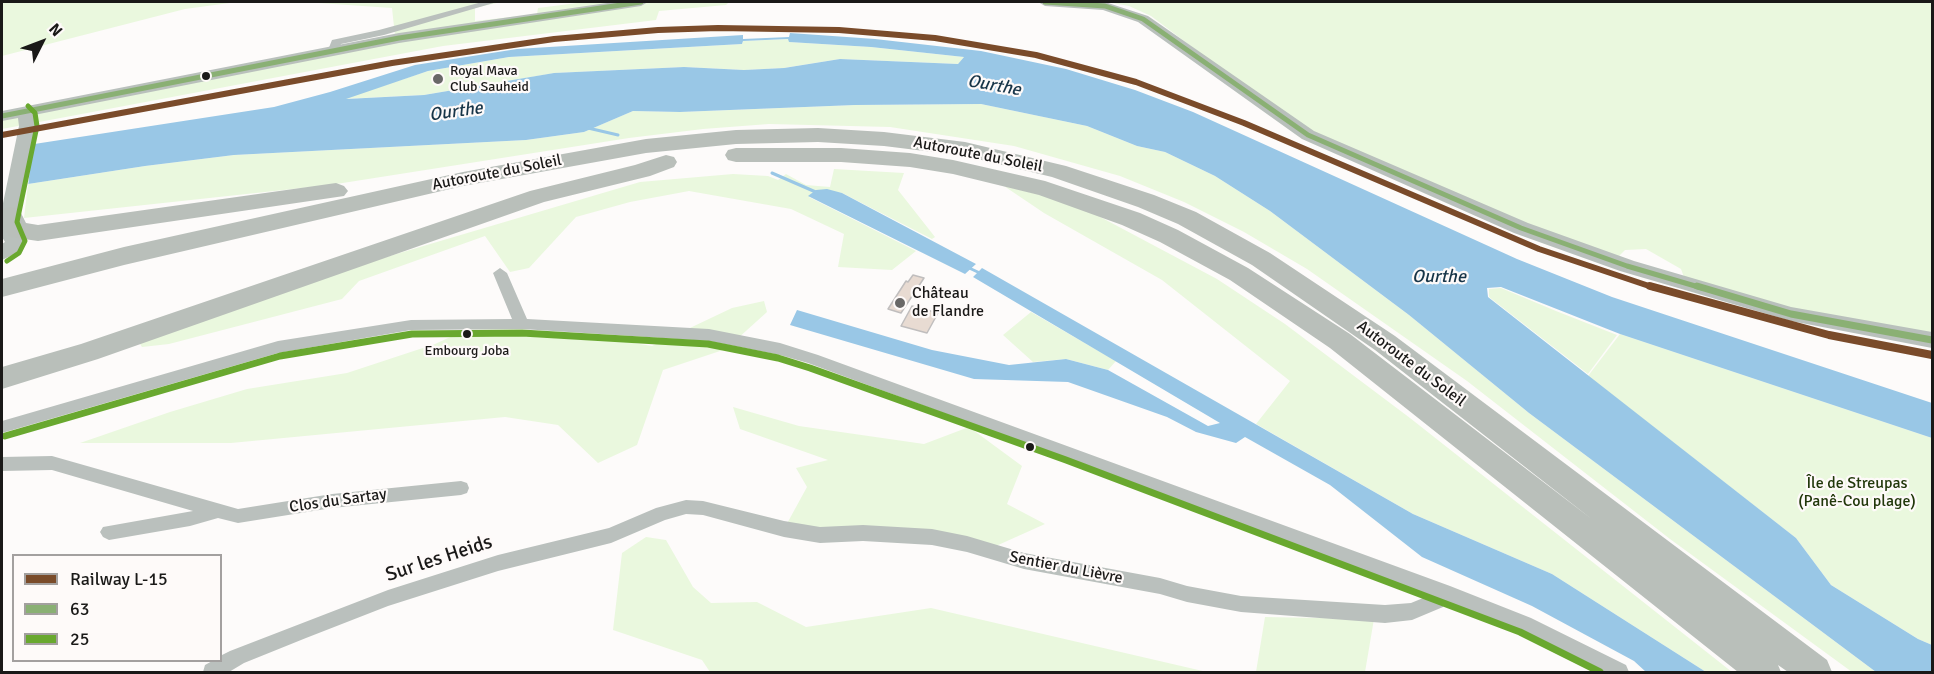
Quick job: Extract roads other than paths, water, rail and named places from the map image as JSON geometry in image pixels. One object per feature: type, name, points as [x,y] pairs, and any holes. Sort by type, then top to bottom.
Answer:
[{"type":"highway","name":"Autoroute du Soleil","points":[[2,288],[124,256],[542,163],[646,146],[736,137],[789,135],[862,137],[922,143],[1016,160],[1058,171],[1146,201],[1187,218],[1311,291],[1385,343],[1805,665]]},
{"type":"highway","name":"Autoroute du Soleil","points":[[2,306],[123,274],[333,225],[562,177],[666,162],[771,154],[841,155],[910,160],[1004,178],[1045,189],[1131,219],[1169,236],[1239,274],[1340,341],[1754,665]]},
{"type":"highway","points":[[2,378],[88,352],[538,196],[642,171],[666,162]]},
{"type":"highway","points":[[7,230],[99,225],[329,192],[482,167],[542,163]]},
{"type":"main road","points":[[15,120],[70,103],[334,50],[641,2]]},
{"type":"main road","points":[[1045,2],[1105,6],[1143,19],[1308,135],[1521,228],[1627,266],[1791,314],[1932,340]]},
{"type":"main road","points":[[15,120],[48,113],[70,103]]},
{"type":"main road","points":[[7,230],[23,142],[15,120]]},
{"type":"street","points":[[334,50],[336,42],[380,33],[492,2]]},
{"type":"street","points":[[500,273],[522,324]]},
{"type":"street","points":[[2,426],[278,347],[411,325],[522,324],[709,335],[780,349],[1019,434],[1444,592],[1524,624],[1618,672]]},
{"type":"street","name":"Clos du Sartay","points":[[2,464],[52,463],[238,516],[332,501],[460,488]]},
{"type":"street","name":"Sentier du Lièvre","points":[[686,507],[703,508],[784,529],[820,535],[863,532],[932,537],[967,544],[1024,561],[1160,586],[1187,594],[1241,604],[1385,614],[1412,611],[1436,602],[1444,592]]},
{"type":"street","name":"Sur les Heids","points":[[212,672],[237,657],[388,598],[498,563],[611,535],[662,513],[686,507]]},
{"type":"street","name":"Clos du Sartay","points":[[109,532],[190,519],[218,510]]},
{"type":"water","name":"Ourthe","points":[[790,33],[875,39],[981,51],[1066,69],[1135,90],[1193,112],[1517,259],[1612,297],[1932,403],[1932,438],[1620,334],[1501,287],[1487,288],[1488,297],[1796,538],[1831,585],[1918,639],[1932,645],[1932,672],[1876,672],[1529,413],[1409,315],[1270,211],[1215,176],[1165,152],[1137,146],[1087,126],[981,104],[855,105],[680,112],[633,111],[584,132],[526,140],[234,155],[2,188],[2,149],[274,107],[415,65],[517,49],[743,35],[743,39],[789,37]],"holes":[[[788,39],[789,42],[871,47],[964,57],[958,64],[840,59],[784,68],[744,70],[684,67],[554,73],[424,95],[346,99],[428,71],[509,57],[742,44],[743,41]]]},
{"type":"water","points":[[827,189],[842,193],[976,264],[965,274],[808,196],[816,190]]},
{"type":"water","points":[[982,268],[1413,514],[1552,574],[1706,672],[1646,672],[1634,661],[1532,606],[1422,557],[1330,485],[1245,437],[1236,443],[1196,432],[1167,417],[1068,382],[974,379],[790,325],[797,310],[932,350],[1009,365],[1066,359],[1108,370],[1208,426],[1220,423],[973,277]]},
{"type":"waterway","points":[[588,128],[618,135]]},
{"type":"waterway","points":[[772,173],[818,193]]},
{"type":"waterway","points":[[967,267],[982,274]]},
{"type":"rail line","name":"L-15","points":[[2,135],[392,63],[554,39],[658,30],[718,28],[839,30],[935,38],[1036,55],[1136,82],[1244,123],[1539,249],[1679,296],[1829,335],[1932,355]]},
{"type":"place","name":"Royal Mava Club Sauheid","points":[[438,79]]},
{"type":"place","name":"Château de Flandre","points":[[900,303]]},
{"type":"place","name":"Embourg Joba","points":[[467,334]]},
{"type":"park label","name":"Île de Streupas (Panê-Cou plage)","points":[[1857,493]]}]
